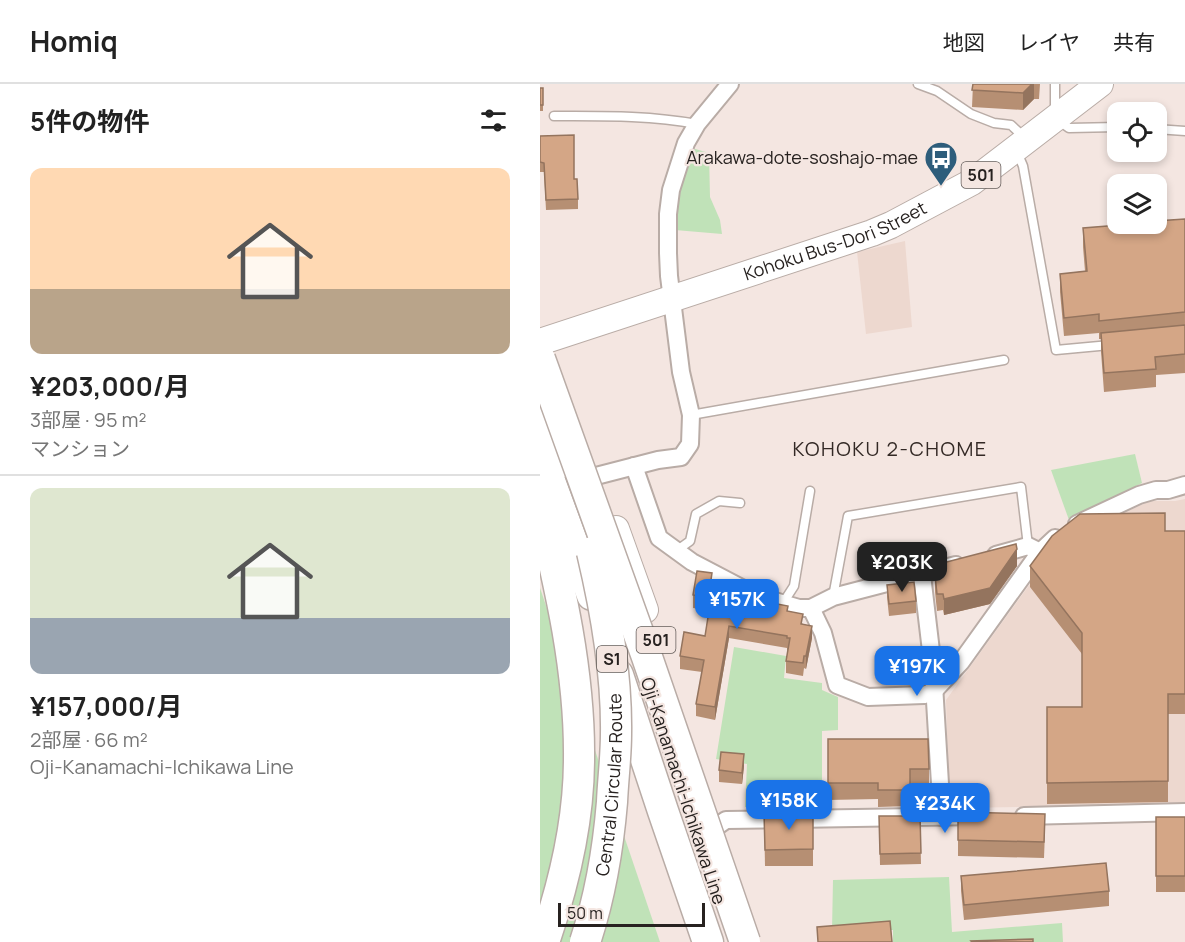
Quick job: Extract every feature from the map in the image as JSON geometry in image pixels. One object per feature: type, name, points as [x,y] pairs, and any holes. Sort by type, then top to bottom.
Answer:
[{"type":"highway","name":"S1","points":[[541,348],[745,942]]},
{"type":"highway","name":"Central Circular Route","points":[[540,382],[592,552],[603,600],[614,674],[616,732],[610,814],[600,883],[585,942]]},
{"type":"highway","name":"S1","points":[[540,454],[597,611],[708,942]]},
{"type":"highway","name":"S1","points":[[540,501],[566,619],[575,681],[579,741],[576,809],[569,850],[562,883],[544,942]]},
{"type":"main road","name":"Kohoku Bus-Dori Street","points":[[541,348],[673,297],[891,225],[972,182],[1100,84]]},
{"type":"main road","name":"Oji-Kanamachi-Ichikawa Line","points":[[541,348],[596,476],[631,567],[709,832],[733,942]]},
{"type":"main road","name":"Oji-Kanamachi-Ichikawa Line","points":[[540,406],[709,832],[759,942]]},
{"type":"street","points":[[596,476],[634,465],[681,457],[690,444],[691,415],[681,372],[668,253],[670,190],[686,143],[697,124],[730,84]]},
{"type":"street","points":[[634,465],[659,538],[692,562],[757,596],[799,608],[811,608],[833,597],[980,559],[1034,549],[1063,530],[1139,495],[1185,485]]},
{"type":"street","points":[[811,608],[823,633],[837,685],[868,697],[924,695],[934,691],[961,662],[1034,549]]},
{"type":"street","points":[[922,575],[934,691],[942,817]]},
{"type":"street","points":[[709,832],[726,820],[1185,812]]},
{"type":"lane","points":[[918,84],[937,91],[972,114],[994,123],[1011,125],[1021,144],[1056,350],[1115,344]]},
{"type":"lane","points":[[1055,84],[1055,118],[1069,128],[1107,127]]},
{"type":"lane","points":[[554,116],[617,116],[668,119],[697,124]]},
{"type":"lane","points":[[1167,130],[1185,131]]},
{"type":"lane","points":[[691,415],[1004,360]]},
{"type":"lane","points":[[833,597],[848,516],[1021,488],[1034,549]]},
{"type":"lane","points":[[783,603],[794,586],[810,491]]},
{"type":"lane","points":[[676,551],[690,541],[696,514],[719,501],[740,503]]},
{"type":"shaded area","points":[[905,241],[912,327],[866,334],[857,252]]},
{"type":"shaded area","points":[[1185,499],[1185,804],[958,808],[949,804],[946,700],[1051,555],[1079,533],[1150,501]]},
{"type":"green space","points":[[692,148],[709,153],[710,197],[720,220],[722,234],[675,230],[676,197]]},
{"type":"green space","points":[[1135,454],[1142,483],[1069,520],[1051,470]]},
{"type":"green space","points":[[540,588],[660,942],[540,942]]},
{"type":"green space","points":[[734,647],[786,656],[784,678],[822,683],[822,690],[838,697],[838,730],[822,731],[822,809],[745,807],[747,764],[716,759]]},
{"type":"green space","points":[[949,877],[952,932],[1062,923],[1063,942],[893,942],[893,930],[832,930],[833,880]]},
{"type":"building","points":[[973,84],[1032,84],[1023,93],[972,90]]},
{"type":"building","points":[[540,88],[543,88],[543,105],[540,105]]},
{"type":"building","points":[[574,135],[574,179],[577,179],[578,199],[546,200],[544,163],[540,162],[540,136]]},
{"type":"building","points":[[1185,219],[1185,312],[1099,321],[1099,314],[1064,318],[1060,274],[1087,271],[1083,228],[1107,226],[1107,234],[1167,234],[1167,220]]},
{"type":"building","points":[[1185,325],[1185,354],[1155,357],[1156,369],[1104,373],[1101,333]]},
{"type":"building","points":[[1165,513],[1165,531],[1185,531],[1185,694],[1168,694],[1168,781],[1047,783],[1047,707],[1082,707],[1082,633],[1030,566],[1052,536],[1080,514]]},
{"type":"building","points":[[1016,544],[1017,549],[990,588],[944,599],[943,594],[937,594],[935,575],[938,575],[935,565]]},
{"type":"building","points":[[697,571],[712,573],[711,580],[737,585],[735,596],[788,606],[787,611],[803,614],[801,624],[812,626],[803,663],[786,661],[790,638],[787,636],[729,626],[715,707],[696,704],[704,660],[680,656],[684,632],[705,636],[711,598],[693,595]]},
{"type":"building","points":[[914,582],[916,601],[889,604],[887,585]]},
{"type":"building","points":[[828,739],[928,739],[929,769],[910,769],[910,790],[878,790],[878,783],[828,783]]},
{"type":"building","points":[[721,752],[744,754],[742,773],[719,770]]},
{"type":"building","points":[[958,812],[1045,814],[1044,842],[958,840]]},
{"type":"building","points":[[764,813],[813,813],[813,849],[765,850]]},
{"type":"building","points":[[879,816],[920,816],[921,853],[880,854]]},
{"type":"building","points":[[1156,817],[1185,817],[1185,876],[1156,876]]},
{"type":"building","points":[[1106,863],[1109,891],[964,905],[961,876]]},
{"type":"building","points":[[890,921],[892,942],[818,942],[817,927]]},
{"type":"building","points":[[1033,939],[1033,942],[971,941]]},
{"type":"place","name":"Arakawa-dote-soshajo-mae","points":[[941,187]]},
{"type":"district","name":"KOHOKU 2-CHOME","points":[[890,449]]}]
